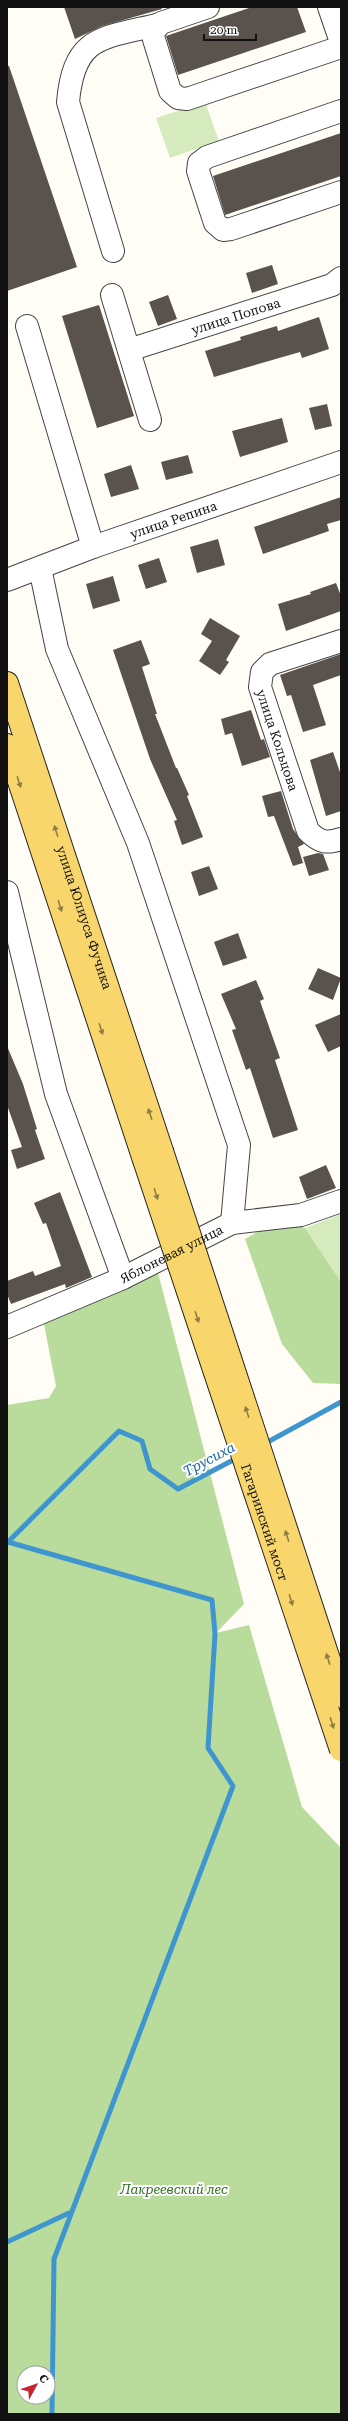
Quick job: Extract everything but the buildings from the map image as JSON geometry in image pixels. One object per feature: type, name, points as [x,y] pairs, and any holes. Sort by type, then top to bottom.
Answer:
[{"type":"main road","name":"улица Юлиуса Фучика","points":[[7,683],[153,1154]]},
{"type":"main road","name":"улица Юлиуса Фучика","points":[[7,745],[153,1154]]},
{"type":"main road","name":"Гагаринский мост","points":[[153,1154],[341,1696]]},
{"type":"main road","name":"Гагаринский мост","points":[[153,1154],[341,1750]]},
{"type":"street","points":[[113,251],[68,102],[70,86],[77,60],[96,42],[106,36],[157,25],[208,7]]},
{"type":"street","points":[[329,7],[341,42]]},
{"type":"street","points":[[157,25],[152,33],[152,38],[170,91],[178,98],[183,100],[341,47]]},
{"type":"street","points":[[341,111],[207,157],[199,163],[198,171],[216,223],[222,230],[231,229],[341,192]]},
{"type":"street","name":"улица Попова","points":[[129,350],[332,285],[341,278]]},
{"type":"street","points":[[112,295],[150,420]]},
{"type":"street","points":[[28,326],[94,547]]},
{"type":"street","name":"улица Репина","points":[[7,580],[94,547],[341,462]]},
{"type":"street","points":[[40,568],[57,649],[138,843],[239,1145],[232,1223]]},
{"type":"street","name":"улица Кольцова","points":[[341,641],[270,664],[262,672],[260,687],[308,831],[317,840],[330,843],[341,839]]},
{"type":"street","points":[[7,892],[56,1094],[123,1278]]},
{"type":"street","name":"Яблоневая улица","points":[[7,1327],[123,1278],[232,1223],[301,1215],[341,1201]]},
{"type":"green space","points":[[205,102],[219,141],[170,158],[156,118]]},
{"type":"green space","points":[[341,1214],[341,1282],[305,1228]]},
{"type":"green space","points":[[280,1219],[305,1228],[341,1282],[341,1384],[313,1383],[282,1344],[245,1239]]},
{"type":"green space","name":"Лакреевский лес","points":[[156,1265],[244,1604],[216,1633],[249,1625],[302,1807],[341,1848],[341,2414],[7,2414],[7,1405],[49,1398],[56,1386],[43,1319]]},
{"type":"waterway","name":"Трусиха","points":[[264,1444],[341,1402]]},
{"type":"waterway","name":"Трусиха","points":[[7,1543],[119,1431],[142,1441],[150,1469],[178,1489],[237,1458]]},
{"type":"waterway","points":[[8,1542],[212,1600],[215,1634],[208,1748],[233,1786],[54,2259],[52,2414]]},
{"type":"waterway","points":[[7,2242],[69,2213]]}]
